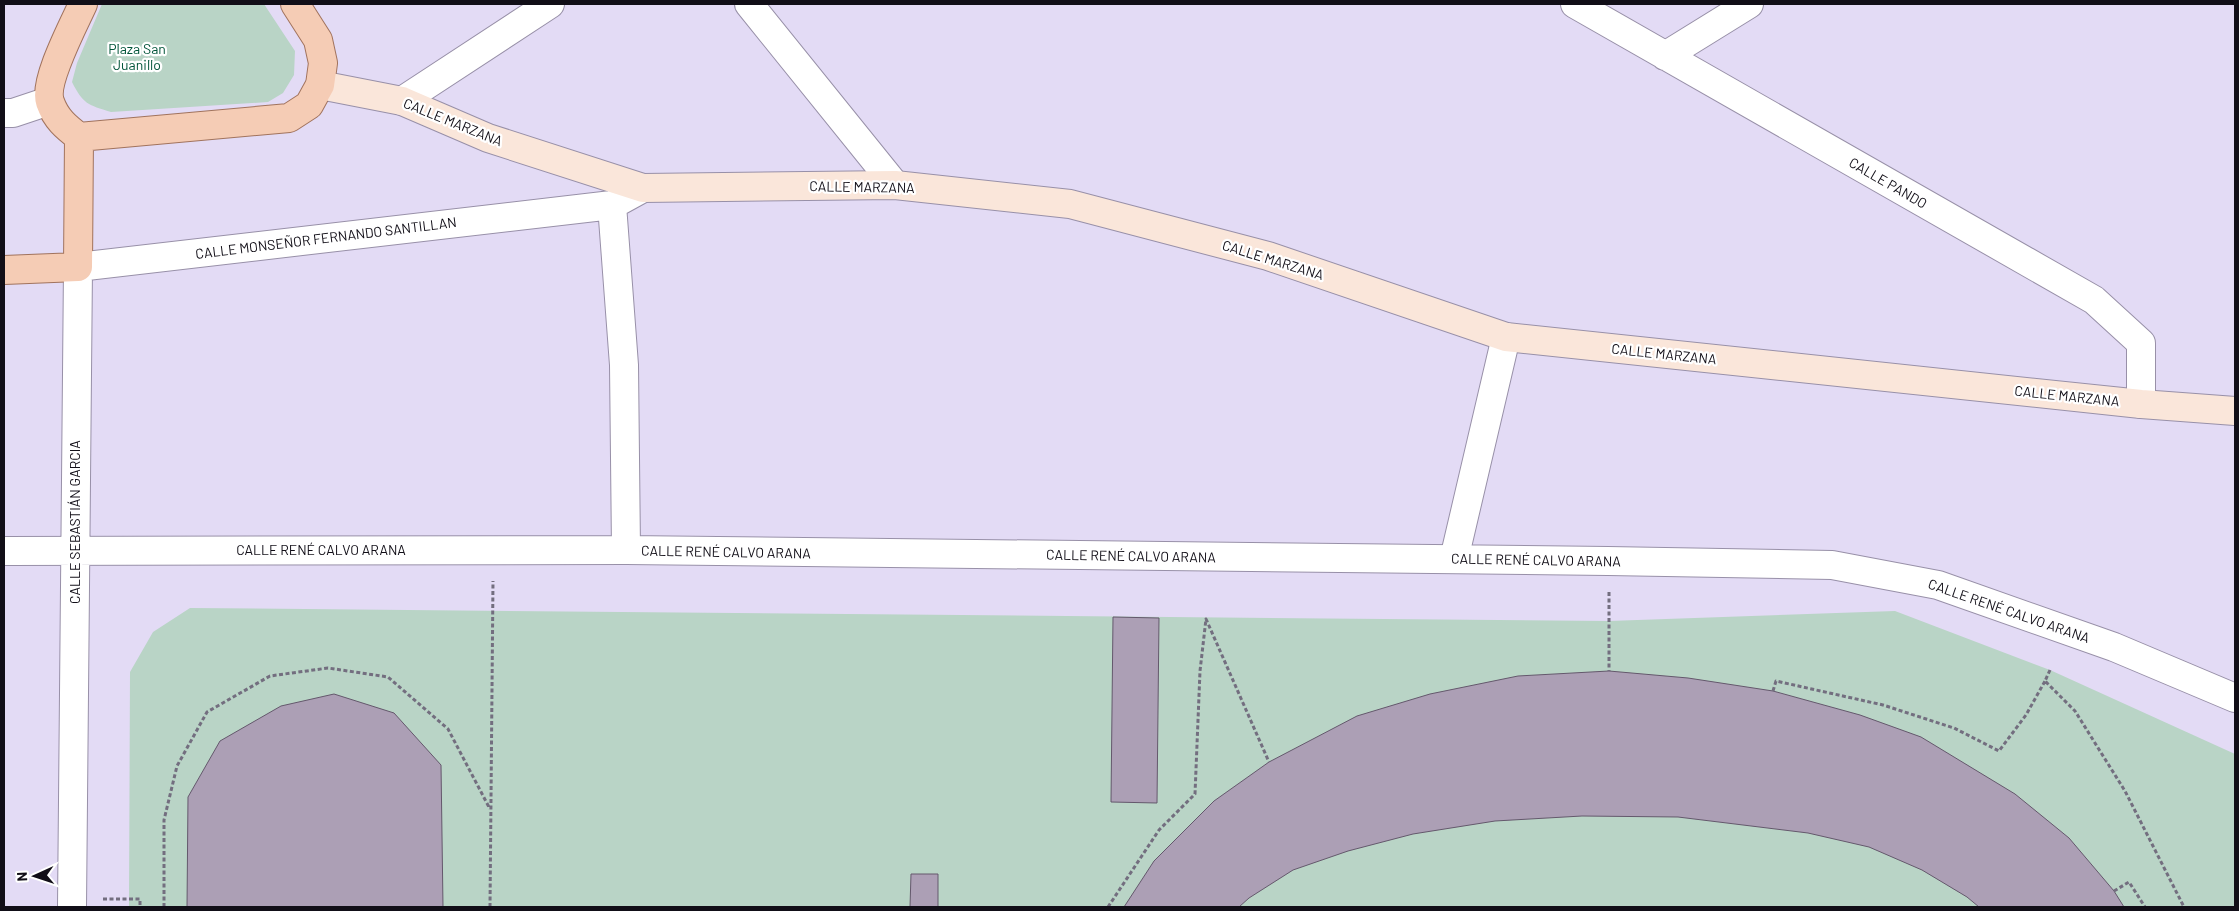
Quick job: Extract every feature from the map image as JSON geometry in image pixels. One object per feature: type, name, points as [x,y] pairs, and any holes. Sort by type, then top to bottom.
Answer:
[{"type":"main road","points":[[83,4],[52,74],[49,101],[61,124],[80,137],[289,118],[309,105],[320,85],[323,63],[318,40],[295,4]]},
{"type":"main road","name":"CALLE MARZANA","points":[[320,85],[402,101],[488,138],[643,188],[895,184],[1070,204],[1268,256],[1506,338],[2142,404],[2235,411]]},
{"type":"main road","name":"CALLE SEBASTIÁN GARCIA","points":[[78,267],[80,137]]},
{"type":"main road","name":"CALLE MONSEÑOR FERNANDO SANTILLAN","points":[[4,270],[78,267]]},
{"type":"street","points":[[402,101],[550,4]]},
{"type":"street","points":[[749,4],[895,184]]},
{"type":"street","name":"CALLE PANDO","points":[[1575,4],[2094,300],[2141,343],[2142,404]]},
{"type":"street","points":[[1665,56],[1748,4]]},
{"type":"street","points":[[4,113],[13,113],[49,101]]},
{"type":"street","name":"CALLE MONSEÑOR FERNANDO SANTILLAN","points":[[78,267],[612,205],[643,188]]},
{"type":"street","points":[[612,205],[624,365],[626,550]]},
{"type":"street","name":"CALLE SEBASTIÁN GARCIA","points":[[72,903],[78,267]]},
{"type":"street","points":[[1454,559],[1506,338]]},
{"type":"street","name":"CALLE RENÉ CALVO ARANA","points":[[4,550],[626,550],[1832,565],[1938,585],[2114,648],[2235,698]]},
{"type":"path","points":[[490,907],[493,550]]},
{"type":"path","points":[[1608,561],[1609,671]]},
{"type":"path","points":[[1108,907],[1160,830],[1195,794],[1200,671],[1206,619],[1269,762]]},
{"type":"path","points":[[164,907],[164,820],[177,766],[207,712],[270,676],[328,668],[388,677],[448,729],[490,809]]},
{"type":"path","points":[[1773,691],[1776,681],[1883,705],[1954,728],[1999,752],[2026,715],[2046,681],[2050,670]]},
{"type":"path","points":[[2046,681],[2075,711],[2125,791],[2184,907]]},
{"type":"path","points":[[2114,891],[2130,882],[2146,907]]},
{"type":"path","points":[[72,903],[140,899],[140,907]]},
{"type":"green space","name":"Plaza San Juanillo","points":[[102,4],[264,4],[295,51],[294,75],[283,93],[268,102],[111,112],[97,107],[83,99],[72,82],[77,63]]},
{"type":"green space","points":[[190,608],[1609,621],[1895,611],[2050,670],[2235,754],[2235,907],[129,907],[130,672],[153,632]]},
{"type":"building","points":[[1113,617],[1159,618],[1157,803],[1111,802]]},
{"type":"building","points":[[1609,671],[1688,678],[1773,691],[1860,715],[1921,737],[2015,794],[2069,838],[2114,891],[2124,907],[1979,907],[1967,897],[1922,870],[1869,847],[1808,833],[1678,817],[1582,816],[1495,821],[1413,834],[1348,851],[1293,870],[1249,898],[1239,907],[1124,907],[1154,861],[1214,801],[1269,762],[1357,716],[1430,694],[1518,676]]},
{"type":"building","points":[[334,694],[394,713],[441,765],[443,907],[187,907],[188,797],[220,741],[281,706]]},
{"type":"building","points":[[911,874],[938,874],[938,907],[910,907]]}]
